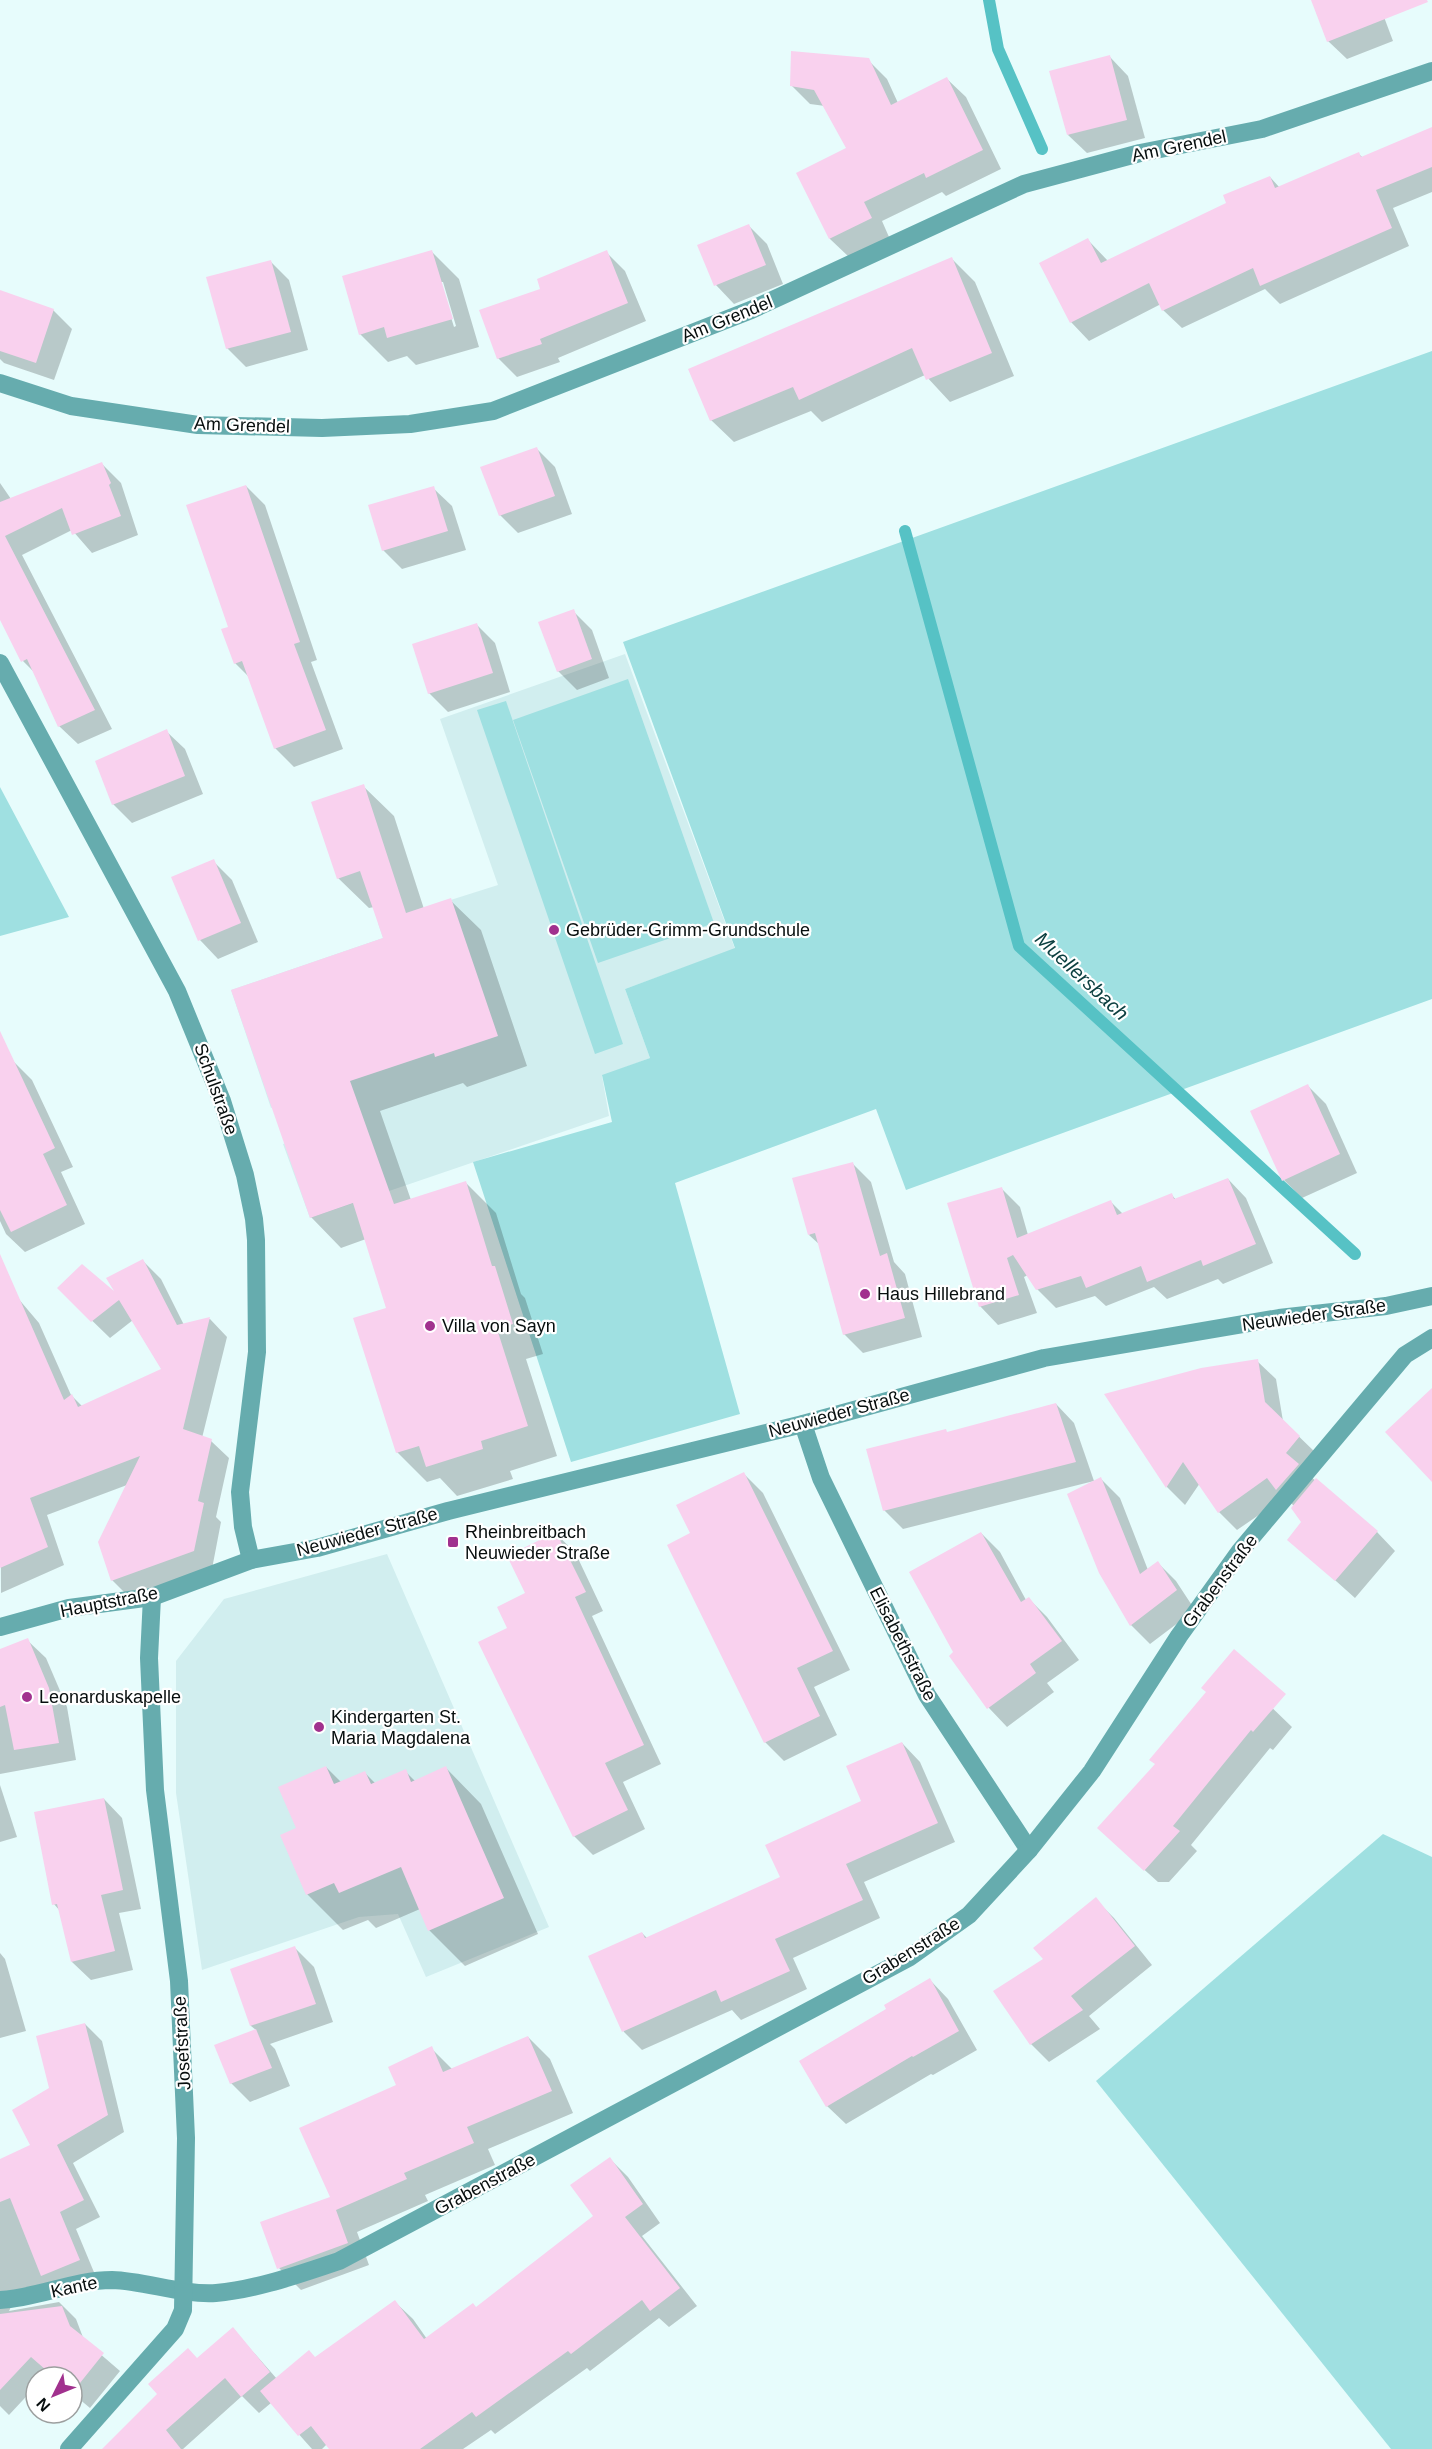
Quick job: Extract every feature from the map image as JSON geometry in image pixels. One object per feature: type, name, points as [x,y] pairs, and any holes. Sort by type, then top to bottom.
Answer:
[{"type":"street","name":"Am Grendel","points":[[0,383],[71,406],[198,425],[322,428],[399,424],[493,411],[751,310],[1024,184],[1140,153],[1262,129],[1432,71]]},
{"type":"street","name":"Schulstraße","points":[[0,663],[177,992],[222,1101],[245,1175],[256,1240],[257,1352],[240,1492],[243,1527],[251,1560]]},
{"type":"street","name":"Neuwieder Straße","points":[[251,1560],[317,1548],[448,1511],[803,1424],[1044,1358],[1279,1318],[1386,1306],[1432,1296]]},
{"type":"street","name":"Grabenstraße","points":[[184,2291],[216,2293],[289,2277],[339,2261],[909,1956],[969,1915],[1029,1850],[1092,1771],[1179,1636],[1240,1551],[1405,1355],[1432,1338]]},
{"type":"street","name":"Elisabethstraße","points":[[803,1424],[821,1478],[927,1695],[1029,1850]]},
{"type":"street","name":"Hauptstraße","points":[[0,1627],[69,1608],[152,1596],[251,1560]]},
{"type":"street","name":"Josefstraße","points":[[69,2449],[175,2329],[183,2310],[186,2138],[179,1981],[154,1790],[149,1658],[152,1596]]},
{"type":"street","name":"Kante","points":[[0,2300],[44,2294],[88,2282],[113,2280],[184,2291]]},
{"type":"shaded area","points":[[1432,351],[1432,999],[906,1190],[876,1109],[675,1183],[740,1414],[571,1462],[473,1162],[612,1122],[602,1075],[650,1058],[625,989],[735,948],[623,642]]},
{"type":"shaded area","name":"Gebrüder-Grimm-Grundschule","points":[[625,654],[735,949],[625,989],[650,1058],[602,1076],[609,1116],[310,1218],[283,1144],[287,1143],[275,1106],[271,1108],[231,990],[383,938],[378,923],[498,885],[440,719]]},
{"type":"shaded area","points":[[628,679],[714,923],[598,963],[513,720]]},
{"type":"shaded area","points":[[506,701],[623,1044],[595,1054],[477,710]]},
{"type":"shaded area","points":[[0,787],[69,917],[0,936]]},
{"type":"shaded area","name":"Kindergarten St. Maria Magdalena","points":[[387,1554],[549,1927],[426,1977],[398,1914],[359,1917],[202,1970],[176,1793],[176,1661],[224,1599]]},
{"type":"shaded area","points":[[1383,1834],[1432,1857],[1432,2449],[1391,2449],[1096,2081]]},
{"type":"building","points":[[1311,0],[1427,0],[1428,2],[1327,42]]},
{"type":"building","points":[[791,51],[869,58],[891,105],[947,77],[983,150],[926,178],[924,173],[864,202],[872,218],[829,239],[796,173],[846,148],[814,90],[790,86]]},
{"type":"building","points":[[1110,55],[1127,120],[1067,135],[1049,71]]},
{"type":"building","points":[[1432,127],[1432,167],[1376,190],[1392,228],[1260,286],[1253,268],[1162,311],[1149,283],[1070,323],[1039,263],[1088,238],[1101,263],[1226,203],[1223,195],[1270,176],[1275,188],[1359,152],[1361,157]]},
{"type":"building","points":[[749,224],[766,265],[714,286],[697,245]]},
{"type":"building","points":[[432,250],[453,319],[387,338],[384,327],[359,335],[342,276]]},
{"type":"building","points":[[607,250],[628,303],[540,339],[542,344],[497,359],[479,310],[540,289],[537,279]]},
{"type":"building","points":[[952,257],[992,353],[926,380],[912,348],[799,400],[793,387],[710,421],[688,369]]},
{"type":"building","points":[[271,260],[291,332],[226,349],[206,277]]},
{"type":"building","points":[[0,290],[54,309],[36,363],[0,351]]},
{"type":"building","points":[[537,447],[555,496],[499,516],[480,467]]},
{"type":"building","points":[[102,462],[121,516],[72,535],[62,508],[5,536],[95,710],[58,727],[27,659],[21,662],[0,620],[0,502]]},
{"type":"building","points":[[246,485],[300,642],[294,644],[326,730],[274,749],[242,661],[234,664],[221,629],[228,627],[186,505]]},
{"type":"building","points":[[434,486],[448,531],[382,551],[368,505]]},
{"type":"building","points":[[574,609],[592,659],[557,672],[538,622]]},
{"type":"building","points":[[477,623],[493,673],[428,694],[412,644]]},
{"type":"building","points":[[167,729],[185,776],[112,805],[95,761]]},
{"type":"building","points":[[364,784],[406,913],[451,898],[498,1036],[435,1057],[434,1053],[350,1081],[394,1204],[466,1181],[492,1266],[495,1266],[513,1324],[497,1329],[528,1426],[481,1441],[483,1449],[426,1467],[419,1446],[396,1453],[353,1318],[386,1308],[353,1203],[310,1218],[231,990],[383,938],[360,871],[337,879],[311,802]]},
{"type":"building","points":[[214,859],[241,923],[198,941],[171,877]]},
{"type":"building","points":[[0,1031],[55,1148],[43,1154],[67,1205],[11,1232],[0,1210]]},
{"type":"building","points":[[1308,1084],[1340,1154],[1282,1181],[1250,1111]]},
{"type":"building","points":[[853,1162],[880,1256],[887,1253],[905,1318],[843,1335],[815,1233],[808,1235],[792,1178]]},
{"type":"building","points":[[1228,1178],[1256,1244],[1203,1266],[1201,1260],[1147,1282],[1141,1266],[1086,1288],[1081,1276],[1036,1290],[1013,1255],[1007,1258],[1019,1295],[979,1307],[947,1203],[1002,1187],[1017,1238],[1111,1200],[1117,1215],[1172,1193],[1174,1199]]},
{"type":"building","points":[[0,1254],[64,1400],[72,1394],[78,1407],[161,1369],[119,1300],[91,1322],[57,1288],[82,1264],[114,1291],[106,1278],[143,1259],[177,1325],[210,1317],[183,1429],[212,1439],[198,1501],[204,1503],[194,1551],[111,1581],[98,1542],[140,1456],[30,1498],[48,1547],[0,1568]]},
{"type":"building","points":[[1258,1359],[1265,1402],[1300,1436],[1286,1453],[1299,1464],[1276,1490],[1267,1478],[1218,1513],[1183,1462],[1166,1488],[1104,1394],[1201,1368]]},
{"type":"building","points":[[1432,1388],[1432,1482],[1385,1432]]},
{"type":"building","points":[[1056,1403],[1076,1462],[883,1511],[866,1449],[946,1429],[947,1432]]},
{"type":"building","points":[[744,1472],[833,1651],[797,1668],[820,1716],[764,1743],[667,1545],[690,1533],[676,1505]]},
{"type":"building","points":[[1101,1477],[1140,1574],[1158,1561],[1177,1590],[1130,1626],[1099,1573],[1067,1494]]},
{"type":"building","points":[[1316,1478],[1378,1531],[1335,1581],[1287,1540],[1301,1522],[1291,1508]]},
{"type":"building","points":[[556,1532],[586,1592],[575,1597],[644,1745],[605,1763],[628,1810],[573,1837],[478,1642],[507,1628],[497,1607],[525,1593],[507,1556]]},
{"type":"building","points":[[981,1532],[1021,1602],[1029,1597],[1062,1641],[1030,1664],[1036,1673],[987,1709],[949,1656],[953,1652],[909,1572]]},
{"type":"building","name":"Leonarduskapelle","points":[[28,1638],[49,1688],[59,1743],[14,1750],[5,1705],[0,1707],[0,1649]]},
{"type":"building","points":[[1234,1649],[1286,1694],[1253,1732],[1251,1730],[1173,1826],[1180,1831],[1144,1871],[1097,1828],[1155,1764],[1149,1760],[1206,1692],[1201,1688]]},
{"type":"building","points":[[902,1742],[938,1823],[846,1864],[863,1900],[775,1939],[790,1971],[721,2002],[716,1990],[622,2032],[588,1956],[642,1932],[645,1938],[780,1877],[765,1845],[861,1801],[846,1766]]},
{"type":"building","points":[[326,1766],[334,1784],[365,1771],[371,1784],[406,1769],[411,1782],[446,1766],[504,1898],[428,1931],[401,1867],[339,1893],[334,1883],[306,1895],[280,1835],[296,1828],[278,1787]]},
{"type":"building","points":[[104,1798],[123,1890],[101,1895],[115,1951],[71,1962],[57,1904],[52,1905],[34,1812]]},
{"type":"building","points":[[1096,1897],[1135,1946],[1071,1996],[1083,2010],[1030,2045],[993,1991],[1043,1959],[1033,1948]]},
{"type":"building","points":[[295,1946],[316,2004],[250,2026],[230,1969]]},
{"type":"building","points":[[930,1978],[959,2031],[826,2107],[799,2061],[886,2009],[884,2005]]},
{"type":"building","points":[[85,2023],[108,2115],[57,2145],[84,2200],[60,2212],[80,2260],[41,2276],[10,2198],[0,2202],[0,2159],[30,2145],[12,2110],[49,2088],[36,2036]]},
{"type":"building","points":[[256,2029],[272,2068],[230,2084],[214,2045]]},
{"type":"building","points":[[528,2036],[552,2091],[467,2127],[474,2143],[404,2173],[407,2179],[336,2210],[348,2243],[277,2269],[260,2222],[330,2197],[299,2128],[396,2085],[388,2067],[432,2046],[443,2072]]},
{"type":"building","points":[[610,2157],[643,2204],[625,2217],[680,2288],[650,2311],[642,2300],[571,2354],[568,2351],[476,2417],[472,2412],[420,2449],[329,2449],[311,2426],[298,2436],[260,2391],[309,2350],[315,2357],[395,2300],[424,2339],[473,2303],[476,2307],[593,2216],[570,2185]]},
{"type":"building","points":[[62,2306],[70,2326],[104,2353],[84,2378],[84,2365],[40,2365],[31,2357],[0,2390],[0,2314]]},
{"type":"building","points":[[233,2327],[270,2372],[241,2397],[225,2378],[166,2430],[181,2449],[102,2449],[157,2394],[148,2384],[188,2348],[197,2358]]},
{"type":"waterway","name":"Muellersbach","points":[[989,0],[998,49],[1042,149]]},
{"type":"waterway","name":"Muellersbach","points":[[905,531],[1019,946],[1355,1254]]},
{"type":"place","name":"Gebrüder-Grimm-Grundschule","points":[[554,930]]},
{"type":"place","name":"Haus Hillebrand","points":[[865,1294]]},
{"type":"place","name":"Villa von Sayn","points":[[430,1326]]},
{"type":"place","name":"Rheinbreitbach Neuwieder Straße","points":[[453,1542]]},
{"type":"place","name":"Leonarduskapelle","points":[[27,1697]]},
{"type":"place","name":"Kindergarten St. Maria Magdalena","points":[[319,1727]]}]
